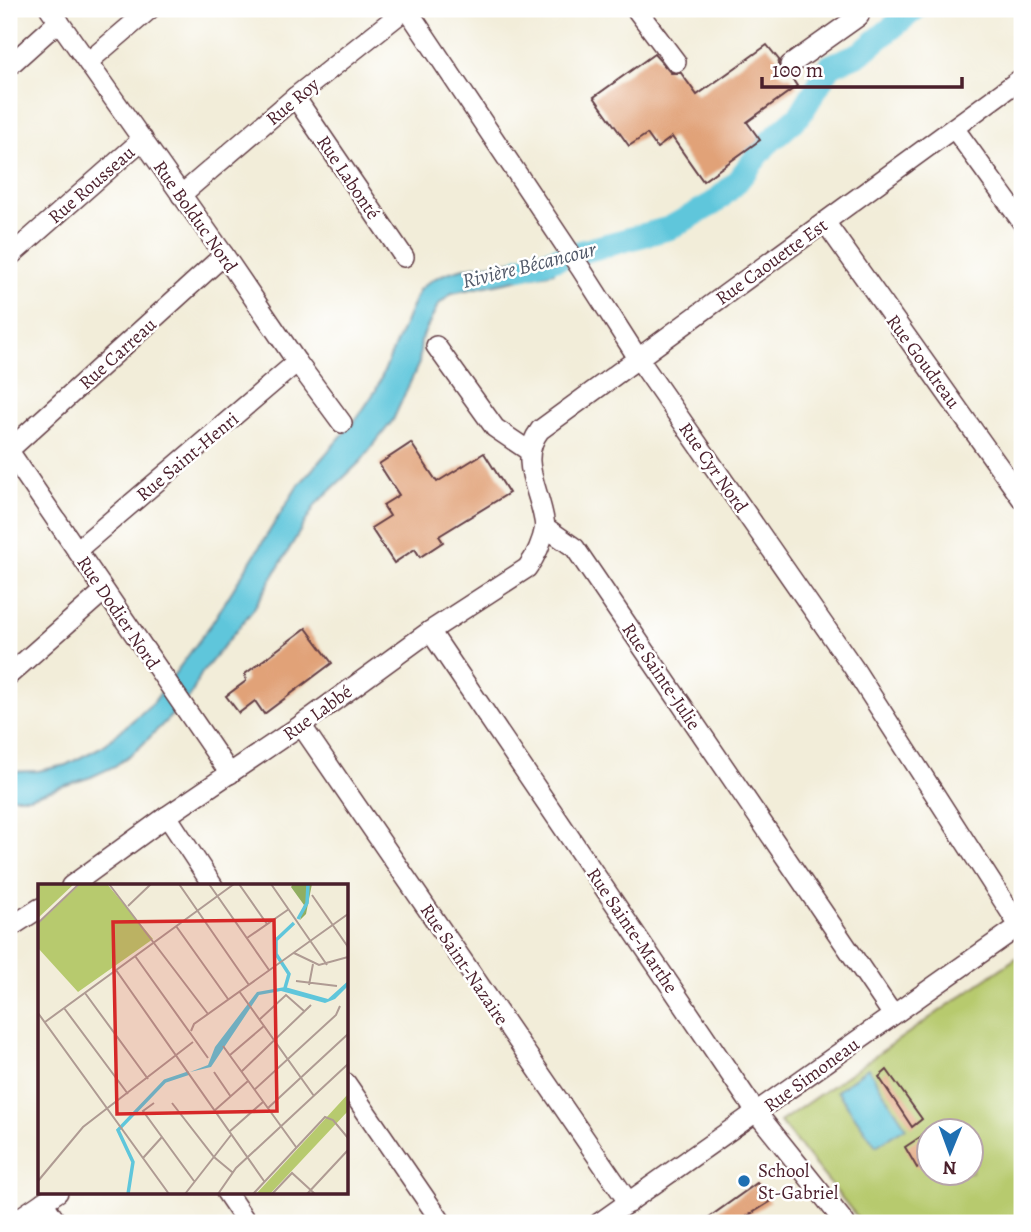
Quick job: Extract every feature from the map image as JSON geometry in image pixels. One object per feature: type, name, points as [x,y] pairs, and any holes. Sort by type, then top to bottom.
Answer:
[{"type":"street","points":[[88,62],[150,9]]},
{"type":"street","name":"Rue Roy","points":[[181,195],[295,97],[407,9]]},
{"type":"street","name":"Rue Cyr Nord","points":[[407,9],[638,358],[853,667],[1021,927]]},
{"type":"street","points":[[636,9],[676,62]]},
{"type":"street","points":[[790,65],[859,16],[854,9]]},
{"type":"street","points":[[9,66],[55,15]]},
{"type":"street","name":"Rue Bolduc Nord","points":[[55,15],[342,423]]},
{"type":"street","name":"Rue Caouette Est","points":[[529,451],[532,440],[540,430],[1022,78]]},
{"type":"street","name":"Rue Labonté","points":[[295,97],[404,257]]},
{"type":"street","points":[[954,128],[1022,222]]},
{"type":"street","name":"Rue Rousseau","points":[[9,257],[143,139]]},
{"type":"street","name":"Rue Goudreau","points":[[825,222],[1022,499]]},
{"type":"street","name":"Rue Carreau","points":[[9,451],[224,255]]},
{"type":"street","points":[[436,346],[495,428],[529,451],[545,527]]},
{"type":"street","name":"Rue Saint-Henri","points":[[77,550],[297,362]]},
{"type":"street","name":"Rue Dodier Nord","points":[[9,451],[230,774]]},
{"type":"street","name":"Rue Labbé","points":[[74,884],[430,631],[527,568],[536,558],[545,527]]},
{"type":"street","name":"Rue Sainte-Julie","points":[[545,527],[575,548],[893,1015]]},
{"type":"street","points":[[9,675],[104,590]]},
{"type":"street","name":"Rue Sainte-Marthe","points":[[430,631],[756,1112],[845,1223]]},
{"type":"street","name":"Rue Saint-Nazaire","points":[[301,725],[629,1203]]},
{"type":"street","points":[[167,816],[213,884]]},
{"type":"street","points":[[9,928],[38,913]]},
{"type":"street","name":"Rue Simoneau","points":[[599,1223],[1021,927]]},
{"type":"street","points":[[348,1086],[442,1223]]},
{"type":"street","points":[[227,1194],[247,1223]]},
{"type":"street","points":[[12,1223],[51,1197],[57,1223]]},
{"type":"green space","points":[[1022,954],[1022,1223],[862,1223],[780,1122]]},
{"type":"water","points":[[553,258],[554,272],[452,293],[438,305],[421,340],[419,363],[393,420],[361,461],[316,504],[253,610],[201,674],[190,697],[139,748],[115,766],[91,777],[29,797],[9,797],[9,772],[38,771],[66,765],[103,746],[153,703],[212,623],[297,487],[358,417],[376,390],[419,290],[431,280],[463,268]]},
{"type":"water","points":[[868,1068],[906,1127],[876,1146],[837,1091]]},
{"type":"building","points":[[767,45],[779,60],[780,73],[791,77],[797,86],[747,122],[760,140],[703,181],[672,137],[657,148],[647,134],[629,146],[594,97],[654,54],[671,73],[681,73],[697,95]]},
{"type":"building","points":[[411,443],[437,482],[484,453],[509,493],[439,536],[443,542],[420,557],[415,549],[394,563],[371,528],[390,516],[383,505],[399,495],[379,464]]},
{"type":"building","points":[[306,628],[332,663],[264,714],[255,701],[239,713],[226,696],[246,681],[245,674]]},
{"type":"building","points":[[887,1070],[920,1116],[916,1116],[916,1124],[912,1127],[879,1077]]},
{"type":"building","points":[[916,1140],[916,1166],[905,1147]]},
{"type":"building","points":[[757,1183],[770,1202],[736,1223],[701,1223]]},
{"type":"waterway","name":"Rivière Bécancour","points":[[521,268],[670,228],[714,203],[735,184],[766,145],[800,115],[830,66],[861,53],[915,9]]},
{"type":"place","name":"School St-Gabriel","points":[[744,1181]]}]
